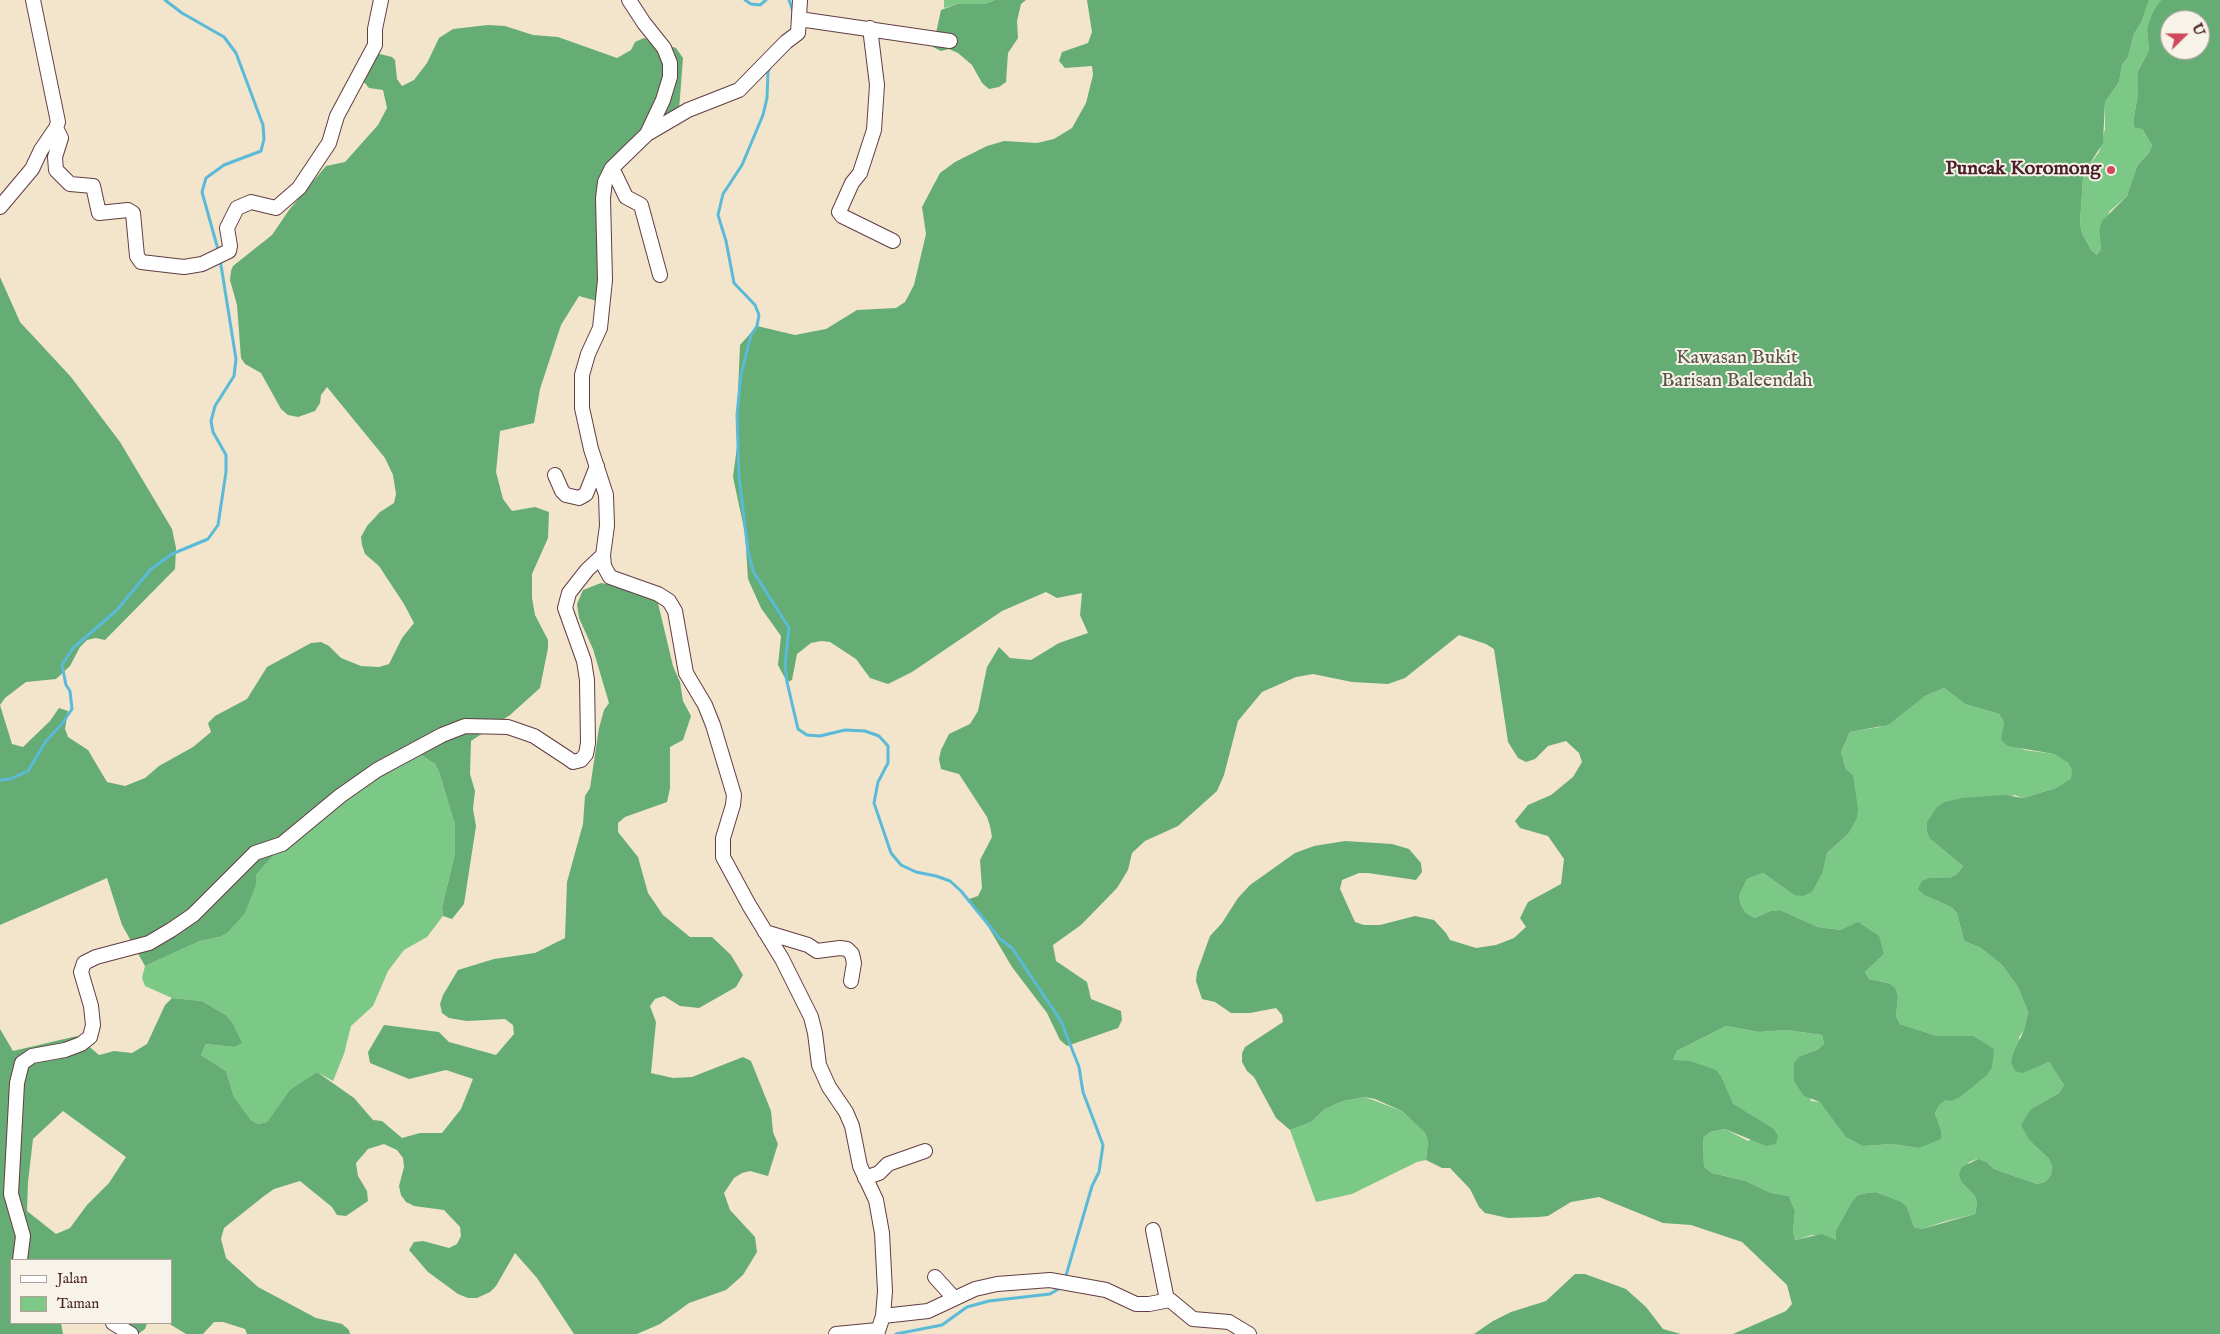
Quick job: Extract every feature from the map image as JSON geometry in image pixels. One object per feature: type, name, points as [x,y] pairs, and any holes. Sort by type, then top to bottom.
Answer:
[{"type":"street","points":[[33,0],[56,112],[56,128],[61,138],[55,157],[56,170],[70,184],[94,186],[99,213],[128,210],[133,213],[137,256],[141,262],[184,267],[215,259],[229,251],[230,246],[226,231],[237,208],[251,202],[276,208],[298,190],[327,146],[337,116],[375,45],[375,29],[381,0]]},
{"type":"street","points":[[629,0],[664,48],[670,63],[670,76],[663,100],[647,134]]},
{"type":"street","points":[[800,0],[799,31],[739,90],[688,110],[647,134],[612,168],[606,182],[603,198],[605,280],[600,328],[588,354],[582,375],[582,408],[606,496],[607,526],[603,555],[604,566],[610,577],[658,594],[670,601],[675,610],[686,673],[705,705],[713,724],[734,795],[734,805],[723,838],[723,857],[782,959],[811,1017],[815,1033],[818,1065],[828,1087],[846,1112],[865,1178],[876,1200],[882,1234],[885,1291],[883,1316],[878,1332],[836,1334]]},
{"type":"street","points":[[799,19],[950,41]]},
{"type":"street","points":[[870,28],[877,85],[874,130],[860,173],[852,183],[839,212],[842,216],[893,241]]},
{"type":"street","points":[[0,207],[32,169],[41,150],[56,128]]},
{"type":"street","points":[[612,168],[626,196],[641,204],[660,274]]},
{"type":"street","points":[[555,475],[562,491],[566,495],[578,498],[586,494],[597,466]]},
{"type":"street","points":[[20,1259],[23,1236],[11,1194],[17,1083],[22,1063],[32,1056],[65,1050],[81,1044],[90,1037],[93,1025],[91,1006],[81,972],[84,963],[96,956],[149,943],[171,930],[193,914],[256,853],[282,844],[340,796],[377,770],[442,735],[465,726],[508,727],[534,736],[574,762],[581,760],[586,754],[588,743],[587,680],[584,662],[565,608],[569,593],[587,570],[603,555]]},
{"type":"street","points":[[765,932],[808,945],[816,951],[847,949],[852,954],[854,963],[851,981]]},
{"type":"street","points":[[865,1178],[879,1173],[888,1164],[925,1152]]},
{"type":"street","points":[[1153,1230],[1167,1300]]},
{"type":"street","points":[[935,1277],[954,1298]]},
{"type":"street","points":[[883,1316],[928,1311],[975,1289],[996,1284],[1054,1280],[1106,1290],[1136,1304],[1172,1301],[1193,1319],[1230,1322],[1249,1334]]},
{"type":"street","points":[[115,1324],[131,1334]]},
{"type":"green space","points":[[944,0],[995,0],[985,4],[957,4],[944,8]]},
{"type":"green space","points":[[995,0],[1026,0],[1021,4],[1017,21],[1018,38],[1008,53],[1006,82],[999,87],[989,89],[982,83],[972,65],[958,53],[949,49],[941,51],[933,47],[941,10],[957,4],[985,4]]},
{"type":"green space","name":"Kawasan Bukit Barisan Baleendah","points":[[1087,0],[2149,0],[2142,21],[2134,34],[2128,57],[2122,65],[2119,82],[2105,102],[2103,143],[2083,178],[2080,223],[2082,233],[2091,250],[2097,255],[2101,249],[2099,231],[2102,221],[2127,196],[2137,166],[2149,153],[2152,145],[2142,129],[2134,127],[2134,117],[2138,94],[2138,71],[2149,50],[2147,29],[2153,12],[2161,0],[2220,0],[2220,1334],[1733,1334],[1786,1311],[1792,1304],[1787,1285],[1742,1242],[1691,1225],[1663,1223],[1599,1197],[1571,1202],[1548,1216],[1508,1218],[1485,1213],[1479,1207],[1470,1189],[1450,1168],[1442,1168],[1426,1160],[1428,1141],[1425,1133],[1402,1111],[1375,1099],[1365,1097],[1343,1101],[1325,1109],[1311,1122],[1290,1130],[1276,1118],[1254,1077],[1247,1071],[1242,1062],[1242,1053],[1245,1047],[1283,1022],[1282,1015],[1276,1008],[1250,1013],[1231,1013],[1215,1002],[1202,999],[1196,981],[1197,972],[1210,936],[1250,885],[1295,853],[1314,846],[1345,841],[1392,844],[1409,849],[1421,863],[1422,872],[1416,880],[1359,873],[1342,880],[1340,889],[1355,922],[1364,925],[1380,925],[1415,916],[1434,920],[1450,940],[1476,948],[1496,945],[1514,938],[1526,927],[1520,918],[1528,902],[1561,884],[1564,859],[1548,836],[1520,828],[1515,821],[1528,805],[1551,795],[1573,777],[1582,762],[1579,753],[1566,741],[1548,746],[1535,759],[1526,762],[1518,758],[1508,742],[1494,649],[1486,644],[1459,635],[1405,678],[1388,684],[1352,682],[1313,674],[1296,677],[1262,692],[1238,721],[1224,775],[1217,791],[1178,826],[1145,841],[1132,853],[1128,870],[1117,888],[1081,925],[1053,945],[1056,961],[1087,982],[1091,999],[1121,1011],[1122,1020],[1118,1028],[1067,1046],[1060,1040],[1047,1013],[1012,967],[983,918],[971,905],[969,899],[978,896],[982,888],[980,860],[992,837],[990,826],[987,817],[959,774],[941,769],[939,759],[949,734],[970,724],[978,711],[987,667],[999,647],[1010,658],[1031,660],[1059,643],[1088,633],[1080,615],[1082,593],[1057,598],[1046,592],[1002,611],[912,672],[888,684],[870,678],[856,659],[830,642],[821,641],[811,643],[797,654],[792,680],[787,682],[778,665],[781,636],[761,608],[748,579],[745,533],[733,477],[738,439],[737,415],[740,345],[757,326],[795,335],[826,329],[857,310],[896,308],[905,302],[914,285],[926,234],[922,207],[940,173],[955,162],[987,146],[1004,141],[1037,143],[1054,139],[1072,128],[1086,103],[1093,75],[1092,66],[1065,68],[1059,61],[1062,52],[1088,43],[1092,32]],"holes":[[[1944,688],[1965,704],[1999,714],[2004,722],[2001,740],[2008,746],[2054,754],[2068,763],[2072,770],[2071,779],[2056,788],[2023,798],[2005,795],[1962,798],[1945,802],[1937,807],[1927,822],[1927,831],[1930,839],[1963,866],[1957,874],[1949,878],[1930,878],[1922,881],[1918,889],[1924,895],[1951,907],[1957,913],[1964,941],[1981,948],[2002,965],[2018,987],[2028,1012],[2024,1030],[2011,1062],[2015,1071],[2023,1073],[2049,1062],[2064,1085],[2059,1093],[2031,1109],[2021,1125],[2030,1141],[2049,1159],[2052,1167],[2051,1175],[2045,1182],[2037,1184],[1994,1169],[1987,1162],[1978,1159],[1962,1167],[1959,1175],[1962,1183],[1975,1196],[1977,1204],[1975,1214],[1922,1229],[1914,1227],[1907,1207],[1901,1202],[1876,1192],[1867,1193],[1858,1195],[1852,1202],[1836,1231],[1836,1240],[1822,1234],[1795,1240],[1793,1231],[1795,1211],[1789,1196],[1771,1193],[1746,1181],[1712,1173],[1704,1167],[1703,1138],[1710,1132],[1725,1129],[1766,1146],[1776,1144],[1778,1136],[1773,1128],[1733,1104],[1722,1078],[1716,1070],[1690,1061],[1673,1060],[1677,1051],[1726,1026],[1759,1032],[1786,1030],[1822,1035],[1824,1044],[1817,1050],[1800,1056],[1794,1063],[1794,1081],[1804,1096],[1820,1102],[1846,1137],[1863,1146],[1892,1144],[1919,1148],[1941,1139],[1941,1130],[1935,1113],[1939,1105],[1946,1100],[1951,1101],[1960,1097],[1987,1075],[1992,1067],[1994,1049],[1973,1036],[1937,1036],[1900,1024],[1896,1016],[1898,997],[1895,988],[1888,983],[1869,979],[1865,972],[1884,954],[1879,936],[1858,922],[1841,930],[1818,927],[1780,910],[1770,911],[1755,918],[1746,913],[1741,905],[1739,896],[1747,879],[1763,873],[1794,895],[1803,896],[1812,892],[1823,871],[1827,853],[1848,834],[1857,818],[1858,809],[1853,775],[1846,769],[1841,752],[1850,732],[1888,725],[1925,696]]]},
{"type":"green space","points":[[2149,0],[2161,0],[2147,29],[2149,50],[2138,71],[2138,94],[2134,117],[2152,145],[2149,153],[2137,166],[2127,196],[2110,211],[2099,231],[2101,249],[2097,255],[2091,250],[2082,233],[2080,223],[2083,178],[2087,168],[2099,152],[2105,129],[2105,102],[2119,82],[2122,65],[2128,57],[2134,34],[2142,21]]},
{"type":"green space","points":[[488,25],[505,26],[533,35],[558,37],[617,58],[631,50],[635,42],[644,38],[676,48],[683,58],[679,110],[598,191],[599,288],[597,301],[579,296],[561,325],[540,389],[534,423],[500,431],[496,472],[503,499],[512,511],[535,507],[549,512],[548,538],[532,574],[532,598],[535,615],[548,640],[548,648],[540,688],[510,715],[471,741],[470,774],[475,791],[473,809],[476,826],[464,904],[452,919],[443,916],[442,908],[455,853],[455,825],[439,772],[435,764],[421,755],[351,795],[282,846],[256,875],[256,884],[245,913],[227,933],[219,937],[200,941],[145,966],[122,925],[107,878],[0,925],[0,705],[12,744],[23,747],[50,721],[59,708],[68,711],[65,729],[68,737],[88,750],[107,782],[125,786],[145,778],[159,766],[193,747],[211,732],[208,723],[215,716],[247,699],[267,667],[311,643],[321,642],[329,646],[341,658],[361,666],[379,667],[389,664],[402,638],[414,623],[379,566],[365,554],[361,537],[367,526],[380,512],[394,503],[396,494],[393,475],[385,458],[327,387],[321,395],[320,403],[315,411],[298,417],[288,415],[281,409],[261,373],[245,364],[241,358],[237,305],[230,280],[233,266],[272,235],[289,210],[326,166],[345,162],[378,125],[387,108],[383,90],[369,88],[363,81],[369,55],[380,54],[392,57],[395,60],[397,79],[402,86],[414,80],[427,63],[439,38],[453,29]]},
{"type":"green space","points":[[0,277],[20,322],[71,377],[120,442],[172,529],[176,548],[175,569],[105,640],[96,638],[87,640],[80,647],[70,666],[56,679],[26,682],[5,698],[0,705]]},
{"type":"green space","points":[[601,583],[619,586],[657,599],[673,666],[680,682],[683,701],[691,716],[683,740],[670,747],[670,788],[667,802],[625,817],[618,823],[618,832],[638,857],[648,893],[663,915],[690,937],[712,937],[731,955],[743,975],[736,987],[699,1008],[680,1006],[664,996],[655,999],[650,1006],[656,1022],[651,1073],[673,1078],[692,1077],[743,1057],[751,1061],[771,1111],[773,1132],[778,1144],[768,1176],[750,1171],[742,1173],[734,1178],[724,1193],[730,1210],[755,1237],[757,1252],[743,1275],[726,1290],[689,1303],[660,1324],[637,1334],[574,1334],[537,1278],[515,1253],[496,1286],[490,1292],[477,1298],[468,1298],[458,1294],[428,1272],[409,1250],[414,1242],[423,1241],[449,1248],[457,1244],[461,1236],[460,1227],[444,1210],[414,1206],[406,1202],[401,1195],[399,1186],[404,1167],[403,1158],[397,1150],[384,1144],[368,1149],[356,1163],[358,1176],[367,1191],[368,1201],[346,1216],[337,1215],[332,1207],[300,1181],[274,1189],[264,1196],[224,1228],[221,1239],[226,1258],[258,1287],[316,1318],[342,1324],[349,1330],[350,1334],[247,1334],[245,1329],[223,1322],[214,1322],[203,1334],[186,1334],[170,1324],[172,1324],[172,1259],[10,1259],[10,1324],[61,1324],[63,1334],[0,1334],[0,1029],[13,1051],[77,1036],[99,1055],[114,1051],[132,1053],[147,1044],[165,1005],[172,998],[202,1001],[226,1015],[232,1022],[242,1043],[234,1047],[206,1044],[201,1055],[226,1071],[234,1097],[251,1120],[258,1124],[267,1122],[290,1090],[317,1072],[354,1098],[373,1120],[382,1121],[402,1138],[420,1133],[442,1133],[461,1109],[473,1079],[446,1070],[409,1079],[370,1063],[368,1052],[384,1025],[439,1032],[449,1042],[496,1055],[514,1034],[513,1025],[505,1019],[467,1021],[449,1018],[442,1013],[440,1004],[443,995],[458,970],[494,959],[535,953],[565,938],[567,882],[583,824],[585,796],[590,788],[599,728],[604,710],[609,703],[593,649],[579,618],[577,604],[583,590]],"holes":[[[63,1111],[126,1157],[109,1183],[87,1205],[70,1228],[56,1234],[27,1211],[33,1139]]]},
{"type":"green space","points":[[1944,688],[1965,704],[1999,714],[2004,722],[2002,740],[2025,750],[2054,754],[2068,763],[2072,770],[2072,779],[2056,788],[2023,798],[2014,795],[1930,839],[1963,866],[1957,874],[1949,878],[1930,878],[1924,895],[1951,907],[1957,913],[1964,941],[1981,948],[2002,965],[2018,987],[2028,1012],[2024,1030],[2019,1037],[2024,1072],[2049,1062],[2064,1085],[2059,1093],[2031,1109],[2030,1141],[2049,1159],[2052,1167],[2051,1175],[2045,1182],[2037,1184],[1994,1169],[1987,1162],[1977,1159],[1969,1162],[1962,1183],[1975,1196],[1977,1204],[1975,1214],[1922,1229],[1914,1227],[1907,1207],[1877,1192],[1867,1193],[1858,1195],[1836,1240],[1812,1235],[1795,1240],[1793,1231],[1795,1211],[1789,1196],[1771,1193],[1746,1181],[1712,1173],[1704,1167],[1703,1138],[1710,1132],[1725,1129],[1748,1141],[1773,1128],[1732,1104],[1722,1078],[1673,1060],[1677,1051],[1726,1026],[1759,1032],[1786,1030],[1822,1035],[1824,1044],[1817,1050],[1800,1056],[1811,1101],[1820,1102],[1863,1146],[1892,1144],[1919,1148],[1941,1130],[1935,1113],[1939,1104],[1946,1100],[1973,1036],[1937,1036],[1900,1024],[1896,1016],[1898,997],[1888,983],[1869,979],[1865,972],[1884,954],[1841,930],[1818,927],[1780,910],[1770,911],[1755,918],[1746,913],[1741,905],[1739,896],[1747,879],[1763,873],[1794,895],[1823,871],[1827,853],[1848,834],[1853,775],[1846,769],[1841,752],[1850,732],[1880,727],[1925,696]]},
{"type":"green space","points":[[421,755],[435,764],[439,772],[455,825],[455,853],[442,908],[443,916],[427,937],[404,950],[388,971],[373,1006],[351,1026],[344,1054],[333,1081],[317,1072],[290,1091],[267,1122],[258,1124],[251,1120],[234,1097],[226,1071],[201,1055],[206,1044],[234,1047],[232,1022],[226,1015],[202,1001],[172,998],[145,986],[142,978],[145,966],[200,941],[219,937],[256,884],[256,875],[282,846],[351,795]]},
{"type":"green space","points":[[1365,1097],[1402,1111],[1425,1133],[1428,1141],[1426,1160],[1417,1162],[1352,1194],[1316,1202],[1290,1130],[1311,1122],[1325,1109],[1343,1101]]},
{"type":"green space","points":[[1575,1274],[1585,1274],[1626,1289],[1646,1307],[1663,1329],[1681,1334],[1474,1334],[1511,1312],[1546,1301]]},
{"type":"green space","points":[[117,1324],[147,1324],[145,1329],[138,1334]]},
{"type":"waterway","points":[[165,0],[182,13],[224,37],[236,53],[263,125],[264,139],[261,151],[224,165],[206,178],[202,192],[219,253]]},
{"type":"waterway","points":[[745,0],[751,4],[760,5],[766,0]]},
{"type":"waterway","points":[[789,0],[793,11]]},
{"type":"waterway","points":[[771,65],[768,72],[767,98],[763,115],[742,165],[723,194],[718,215],[726,241],[734,283],[755,305],[759,315],[757,326],[751,335],[741,375],[737,415],[739,477],[748,551],[753,571],[789,628],[785,665],[798,729],[807,735],[820,736],[845,730],[865,731],[879,736],[888,746],[888,763],[878,782],[874,803],[891,853],[901,865],[916,872],[950,881],[961,891],[1000,939],[1012,948],[1061,1021],[1079,1067],[1083,1092],[1103,1145],[1099,1172],[1092,1186],[1065,1279]]},
{"type":"waterway","points":[[0,780],[10,779],[28,771],[46,741],[61,725],[72,709],[70,691],[66,685],[62,665],[73,648],[116,611],[151,569],[172,554],[208,539],[218,525],[226,472],[226,455],[213,432],[211,421],[215,406],[234,376],[236,359],[220,259]]},
{"type":"waterway","points":[[896,1334],[942,1325],[967,1307],[989,1301],[1050,1294],[1062,1287]]},
{"type":"place","name":"Puncak Koromong","points":[[2111,170]]}]
